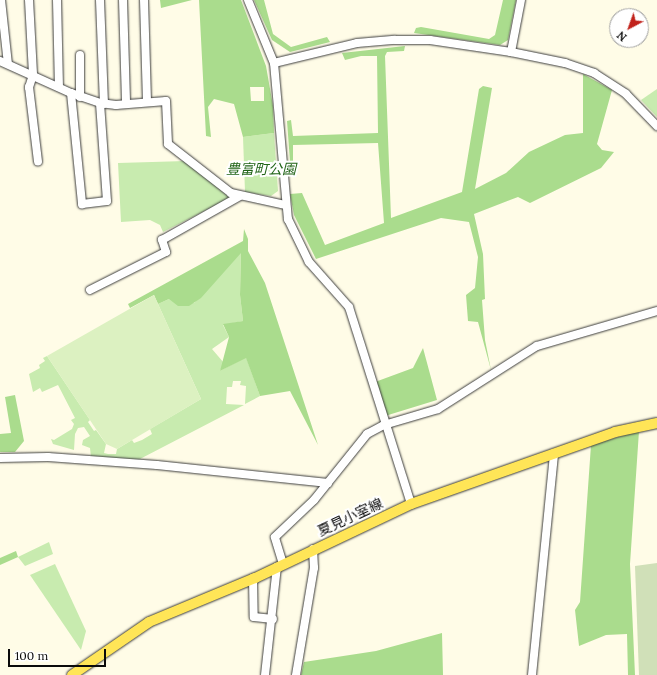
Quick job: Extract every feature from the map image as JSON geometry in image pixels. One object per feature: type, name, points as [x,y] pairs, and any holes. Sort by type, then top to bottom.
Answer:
[{"type":"main road","name":"夏見小室線","points":[[72,675],[148,622],[280,566],[410,504],[615,432],[657,423]]},
{"type":"street","points":[[1,0],[8,64]]},
{"type":"street","points":[[29,0],[33,75],[29,87],[38,162]]},
{"type":"street","points":[[57,0],[59,87]]},
{"type":"street","points":[[71,93],[82,204],[107,201],[102,103],[100,0]]},
{"type":"street","points":[[123,0],[126,104]]},
{"type":"street","points":[[144,0],[147,102]]},
{"type":"street","points":[[248,0],[274,63],[285,205],[288,219],[309,262],[349,307],[384,425],[410,504]]},
{"type":"street","points":[[511,52],[521,0]]},
{"type":"street","points":[[274,63],[357,44],[395,40],[430,40],[511,52],[565,63],[594,73],[626,94],[657,126]]},
{"type":"street","points":[[80,55],[80,97]]},
{"type":"street","points":[[0,61],[80,97],[102,103],[126,104],[166,101],[168,144],[231,192],[240,196],[285,205]]},
{"type":"street","points":[[90,290],[166,252],[162,240],[240,196]]},
{"type":"street","points":[[265,675],[280,566],[275,537],[328,483],[362,438],[384,425],[438,409],[537,346],[657,311]]},
{"type":"street","points":[[532,675],[554,453]]},
{"type":"street","points":[[0,458],[48,457],[158,465],[328,483]]},
{"type":"street","points":[[296,675],[312,583],[313,549]]},
{"type":"street","points":[[253,578],[254,617],[273,619]]},
{"type":"green space","points":[[160,0],[192,0],[161,8]]},
{"type":"green space","points":[[199,0],[241,0],[266,66],[273,106],[274,133],[243,137],[234,104],[214,99],[208,107],[211,137],[206,136]],"holes":[[[250,87],[264,87],[264,101],[251,101]]]},
{"type":"green space","points":[[254,0],[264,0],[273,34],[291,47],[327,37],[330,42],[290,52],[272,40]]},
{"type":"green space","points":[[503,0],[516,0],[508,40],[500,45],[414,33],[416,28],[421,27],[489,39],[495,35]]},
{"type":"green space","points":[[405,46],[404,51],[387,52],[385,56],[391,218],[462,192],[479,89],[483,86],[492,88],[475,189],[506,173],[529,152],[565,135],[583,133],[583,74],[612,90],[597,144],[602,150],[614,152],[601,168],[530,203],[518,197],[474,214],[483,254],[485,299],[482,300],[485,340],[491,370],[478,322],[468,321],[466,295],[475,288],[478,257],[469,222],[441,218],[316,259],[294,215],[290,194],[302,193],[325,245],[384,223],[378,143],[293,145],[293,175],[291,175],[287,121],[291,120],[293,136],[378,133],[377,56],[361,56],[345,60],[342,53]]},
{"type":"green space","points":[[657,89],[657,117],[641,100]]},
{"type":"green space","name":"豊富町公園","points":[[274,133],[278,191],[271,196],[245,192],[243,137]]},
{"type":"green space","points":[[186,161],[230,198],[163,232],[160,225],[150,220],[121,222],[118,163]]},
{"type":"green space","points":[[244,229],[248,239],[248,251],[265,283],[318,445],[290,391],[260,396],[246,358],[220,371],[229,337],[223,324],[243,321],[240,295],[241,253],[201,298],[189,306],[178,306],[169,299],[158,304],[154,295],[130,308],[128,304],[243,241]]},
{"type":"green space","points":[[241,252],[240,295],[243,321],[223,325],[229,337],[212,349],[224,363],[220,371],[246,357],[260,396],[245,404],[246,386],[240,385],[241,381],[233,381],[232,387],[227,387],[226,404],[244,405],[138,460],[91,457],[90,448],[82,445],[83,440],[90,436],[84,427],[78,428],[75,434],[74,450],[53,444],[51,439],[54,440],[72,429],[74,424],[71,420],[75,418],[58,385],[42,392],[40,388],[33,392],[29,374],[40,368],[39,365],[45,361],[43,358],[47,356],[90,420],[88,422],[94,431],[96,430],[106,444],[104,453],[116,454],[117,449],[132,440],[134,443],[142,440],[152,434],[150,429],[201,399],[158,304],[169,299],[194,303]]},
{"type":"green space","points":[[154,295],[201,399],[117,449],[106,444],[47,356]]},
{"type":"green space","points":[[423,348],[437,400],[385,416],[375,382],[413,368]]},
{"type":"green space","points":[[15,395],[24,441],[15,452],[0,452],[0,434],[11,433],[5,397]]},
{"type":"green space","points":[[639,431],[630,564],[635,675],[628,675],[627,634],[606,635],[579,646],[575,610],[580,602],[591,445]]},
{"type":"green space","points":[[49,542],[53,554],[25,566],[18,557]]},
{"type":"green space","points":[[16,551],[18,557],[0,565],[0,558]]},
{"type":"green space","points":[[657,563],[657,675],[639,675],[635,566]]},
{"type":"green space","points":[[55,564],[86,631],[81,650],[30,575]]},
{"type":"green space","points":[[442,633],[443,675],[301,675],[304,662],[376,651]]}]
